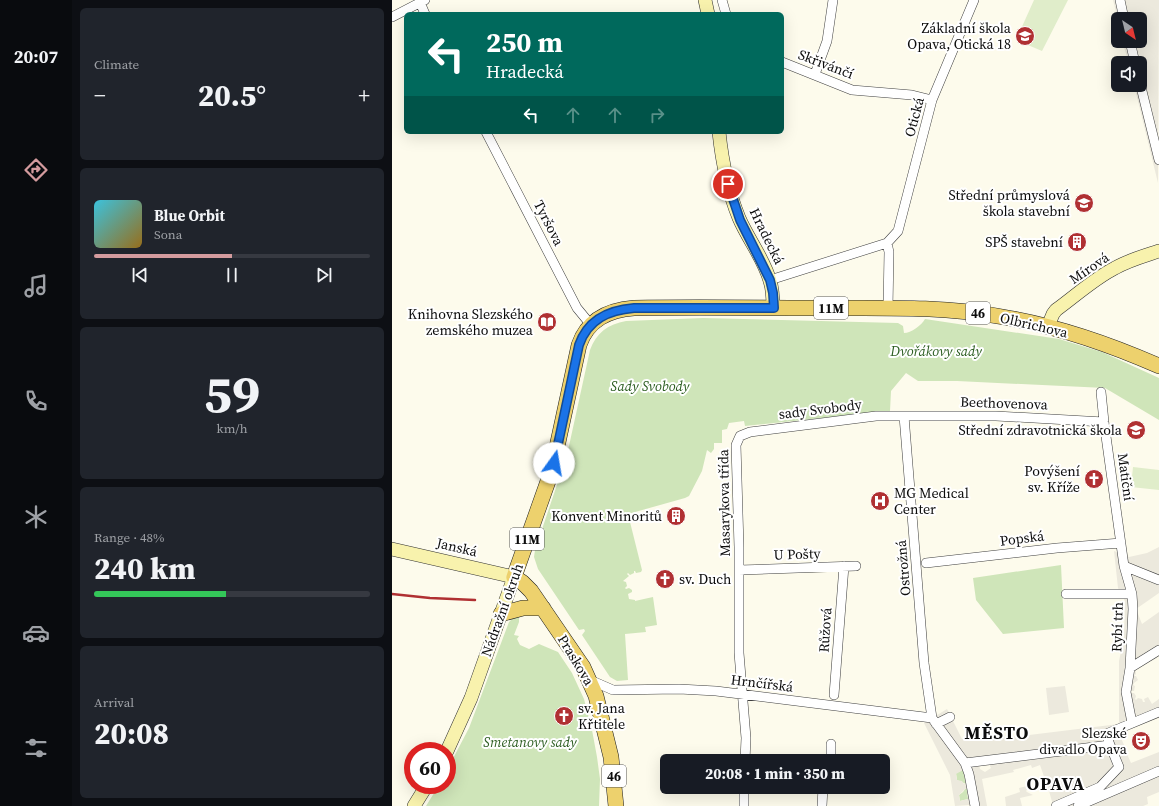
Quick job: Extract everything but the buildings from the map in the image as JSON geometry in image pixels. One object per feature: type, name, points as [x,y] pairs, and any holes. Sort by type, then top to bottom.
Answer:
[{"type":"main road","name":"Nádražní okruh","points":[[514,577],[552,470],[579,345],[582,336],[591,325],[603,315],[622,309],[774,308]]},
{"type":"main road","name":"11M","points":[[774,308],[895,308]]},
{"type":"main road","name":"Olbrichova","points":[[895,308],[982,313],[1048,326],[1109,346],[1159,366]]},
{"type":"main road","name":"Praskova","points":[[514,577],[528,587],[576,656],[590,680],[601,711],[609,746],[616,806]]},
{"type":"main road","points":[[501,614],[523,608],[543,608]]},
{"type":"street","points":[[705,0],[708,12]]},
{"type":"street","points":[[722,0],[725,12]]},
{"type":"street","points":[[815,74],[827,41],[833,0]]},
{"type":"street","name":"Otická","points":[[887,243],[898,231],[932,100],[974,0]]},
{"type":"street","points":[[1120,0],[1123,12]]},
{"type":"street","points":[[392,17],[422,1],[425,12]]},
{"type":"street","name":"Skřivánčí","points":[[784,63],[852,90],[912,95],[932,100]]},
{"type":"street","points":[[1142,92],[1159,160]]},
{"type":"street","name":"Tyršova","points":[[487,134],[577,308],[591,325]]},
{"type":"street","name":"Hradecká","points":[[719,134],[725,170],[734,204],[770,280],[774,308]]},
{"type":"street","points":[[770,280],[887,243],[895,308]]},
{"type":"street","name":"Mírová","points":[[1048,326],[1056,310],[1104,274],[1131,260],[1159,251]]},
{"type":"street","name":"Matiční","points":[[1101,392],[1124,566]]},
{"type":"street","name":"sady Svobody","points":[[740,436],[750,432],[835,420],[876,416],[904,416]]},
{"type":"street","name":"Beethovenova","points":[[904,416],[996,416],[1104,422]]},
{"type":"street","name":"Ostrožná","points":[[904,416],[924,663],[934,721]]},
{"type":"street","name":"Masarykova třída","points":[[740,436],[736,445],[739,653],[746,738],[745,754]]},
{"type":"street","name":"Popská","points":[[926,563],[1057,548],[1121,543]]},
{"type":"street","name":"Janská","points":[[392,549],[514,577]]},
{"type":"street","name":"Růžová","points":[[834,695],[844,566]]},
{"type":"street","name":"U Pošty","points":[[739,570],[856,566]]},
{"type":"street","points":[[1124,566],[1159,580]]},
{"type":"street","name":"Rybí trh","points":[[1124,566],[1132,594],[1133,609],[1130,668]]},
{"type":"street","name":"Nádražní okruh","points":[[451,742],[471,698],[514,577]]},
{"type":"street","points":[[1066,594],[1132,594]]},
{"type":"street","name":"Rybí trh","points":[[1130,668],[1159,650]]},
{"type":"street","points":[[1128,725],[1126,692],[1130,668]]},
{"type":"street","name":"Hrnčířská","points":[[590,680],[614,690],[679,689],[742,694],[934,721]]},
{"type":"street","points":[[1056,806],[1100,787],[1119,766],[1106,734],[1159,712]]},
{"type":"street","points":[[950,717],[934,721],[965,763],[969,774],[974,806]]},
{"type":"street","points":[[831,744],[831,754]]},
{"type":"street","points":[[965,763],[1110,745]]},
{"type":"street","points":[[1078,806],[1159,771]]},
{"type":"street","points":[[414,806],[421,794]]},
{"type":"street","points":[[744,794],[744,806]]},
{"type":"street","points":[[822,806],[823,794]]},
{"type":"green space","points":[[1034,0],[1068,0],[1042,51],[1016,40]]},
{"type":"green space","name":"Sady Svobody","points":[[703,318],[898,323],[903,326],[904,333],[910,332],[916,328],[925,319],[1059,339],[1102,352],[1159,378],[1159,420],[1105,388],[957,381],[918,381],[906,373],[891,391],[890,411],[745,426],[744,421],[729,423],[727,429],[722,430],[722,443],[714,443],[714,449],[711,453],[707,450],[702,471],[689,496],[628,514],[642,570],[641,572],[636,573],[634,571],[634,573],[630,575],[628,573],[627,574],[629,576],[623,581],[626,582],[626,589],[629,588],[632,590],[632,592],[628,594],[629,599],[635,601],[653,597],[657,625],[645,627],[646,632],[625,634],[628,680],[617,681],[610,677],[582,635],[585,631],[584,629],[579,630],[538,569],[534,557],[535,550],[567,455],[590,350],[599,334],[614,324],[626,321]]},
{"type":"green space","points":[[1133,467],[1159,470],[1159,490],[1131,487]]},
{"type":"green space","points":[[1061,565],[1064,628],[1003,634],[976,600],[973,578]]},
{"type":"green space","name":"Smetanovy sady","points":[[514,617],[519,617],[519,622],[514,635],[519,636],[517,639],[520,645],[529,649],[539,644],[558,652],[572,673],[584,699],[592,730],[600,779],[599,806],[426,806],[433,794],[456,794],[456,753],[469,728],[509,622]]},
{"type":"green space","points":[[982,745],[988,746],[987,753],[978,753]]},
{"type":"green space","points":[[963,770],[966,784],[957,780],[956,773]]},
{"type":"green space","points":[[967,789],[968,799],[960,801],[959,795]]},
{"type":"shaded area","points":[[1113,0],[1159,0],[1158,183],[1136,92],[1147,92],[1147,56],[1127,56],[1124,48],[1147,48],[1147,12],[1116,12]]},
{"type":"shaded area","points":[[1159,547],[1159,593],[1136,609],[1142,624],[1159,612],[1159,653],[1156,655],[1157,658],[1151,661],[1150,659],[1144,662],[1145,664],[1137,669],[1135,668],[1136,674],[1134,676],[1136,676],[1138,680],[1134,683],[1134,691],[1131,691],[1131,693],[1134,693],[1136,700],[1138,698],[1142,699],[1143,702],[1145,702],[1144,699],[1148,697],[1152,704],[1159,699],[1159,717],[1123,731],[1125,736],[1121,738],[1131,763],[1159,752],[1159,792],[1147,797],[1148,804],[1143,806],[1051,806],[1053,805],[1040,765],[1032,768],[1031,765],[1013,770],[1014,772],[982,779],[987,806],[955,806],[950,775],[924,723],[947,709],[962,739],[1021,736],[1119,724],[1119,661],[1124,637],[1125,601],[1118,588],[1114,551],[1129,557],[1147,553]],"holes":[[[988,762],[991,768],[985,772],[980,769],[979,765]],[[963,770],[966,783],[964,784],[962,781],[957,780],[956,774]],[[965,789],[967,789],[968,799],[960,801],[959,795]]]},
{"type":"shaded area","points":[[1065,686],[1069,712],[1049,715],[1046,688]]},
{"type":"shaded area","points":[[1031,785],[1026,791],[1033,795],[1020,798],[1022,806],[1006,806],[1005,797],[1020,792],[1019,788]]},
{"type":"railway","points":[[392,594],[430,598],[475,600]]},
{"type":"place","name":"Základní škola Opava, Otická 18","points":[[1025,36]]},
{"type":"place","name":"Střední průmyslová škola stavební","points":[[1084,203]]},
{"type":"place","name":"SPŠ stavební","points":[[1077,242]]},
{"type":"place","name":"Knihovna Slezského zemského muzea","points":[[547,322]]},
{"type":"place","name":"Střední zdravotnická škola","points":[[1136,430]]},
{"type":"place","name":"Povýšení sv. Kříže","points":[[1094,479]]},
{"type":"place","name":"MG Medical Center","points":[[880,501]]},
{"type":"place","name":"Konvent Minoritů","points":[[676,516]]},
{"type":"place","name":"sv. Duch","points":[[665,579]]},
{"type":"place","name":"sv. Jana Křtitele","points":[[564,716]]},
{"type":"place","name":"Slezské divadlo Opava","points":[[1141,741]]},
{"type":"district","name":"MĚSTO","points":[[997,733]]},
{"type":"district","name":"OPAVA","points":[[1056,784]]},
{"type":"route","points":[[554,463],[579,345],[587,328],[603,315],[622,309],[634,308],[774,308],[770,280],[740,220],[728,184]]},
{"type":"park label","name":"Dvořákovy sady","points":[[936,351]]}]
